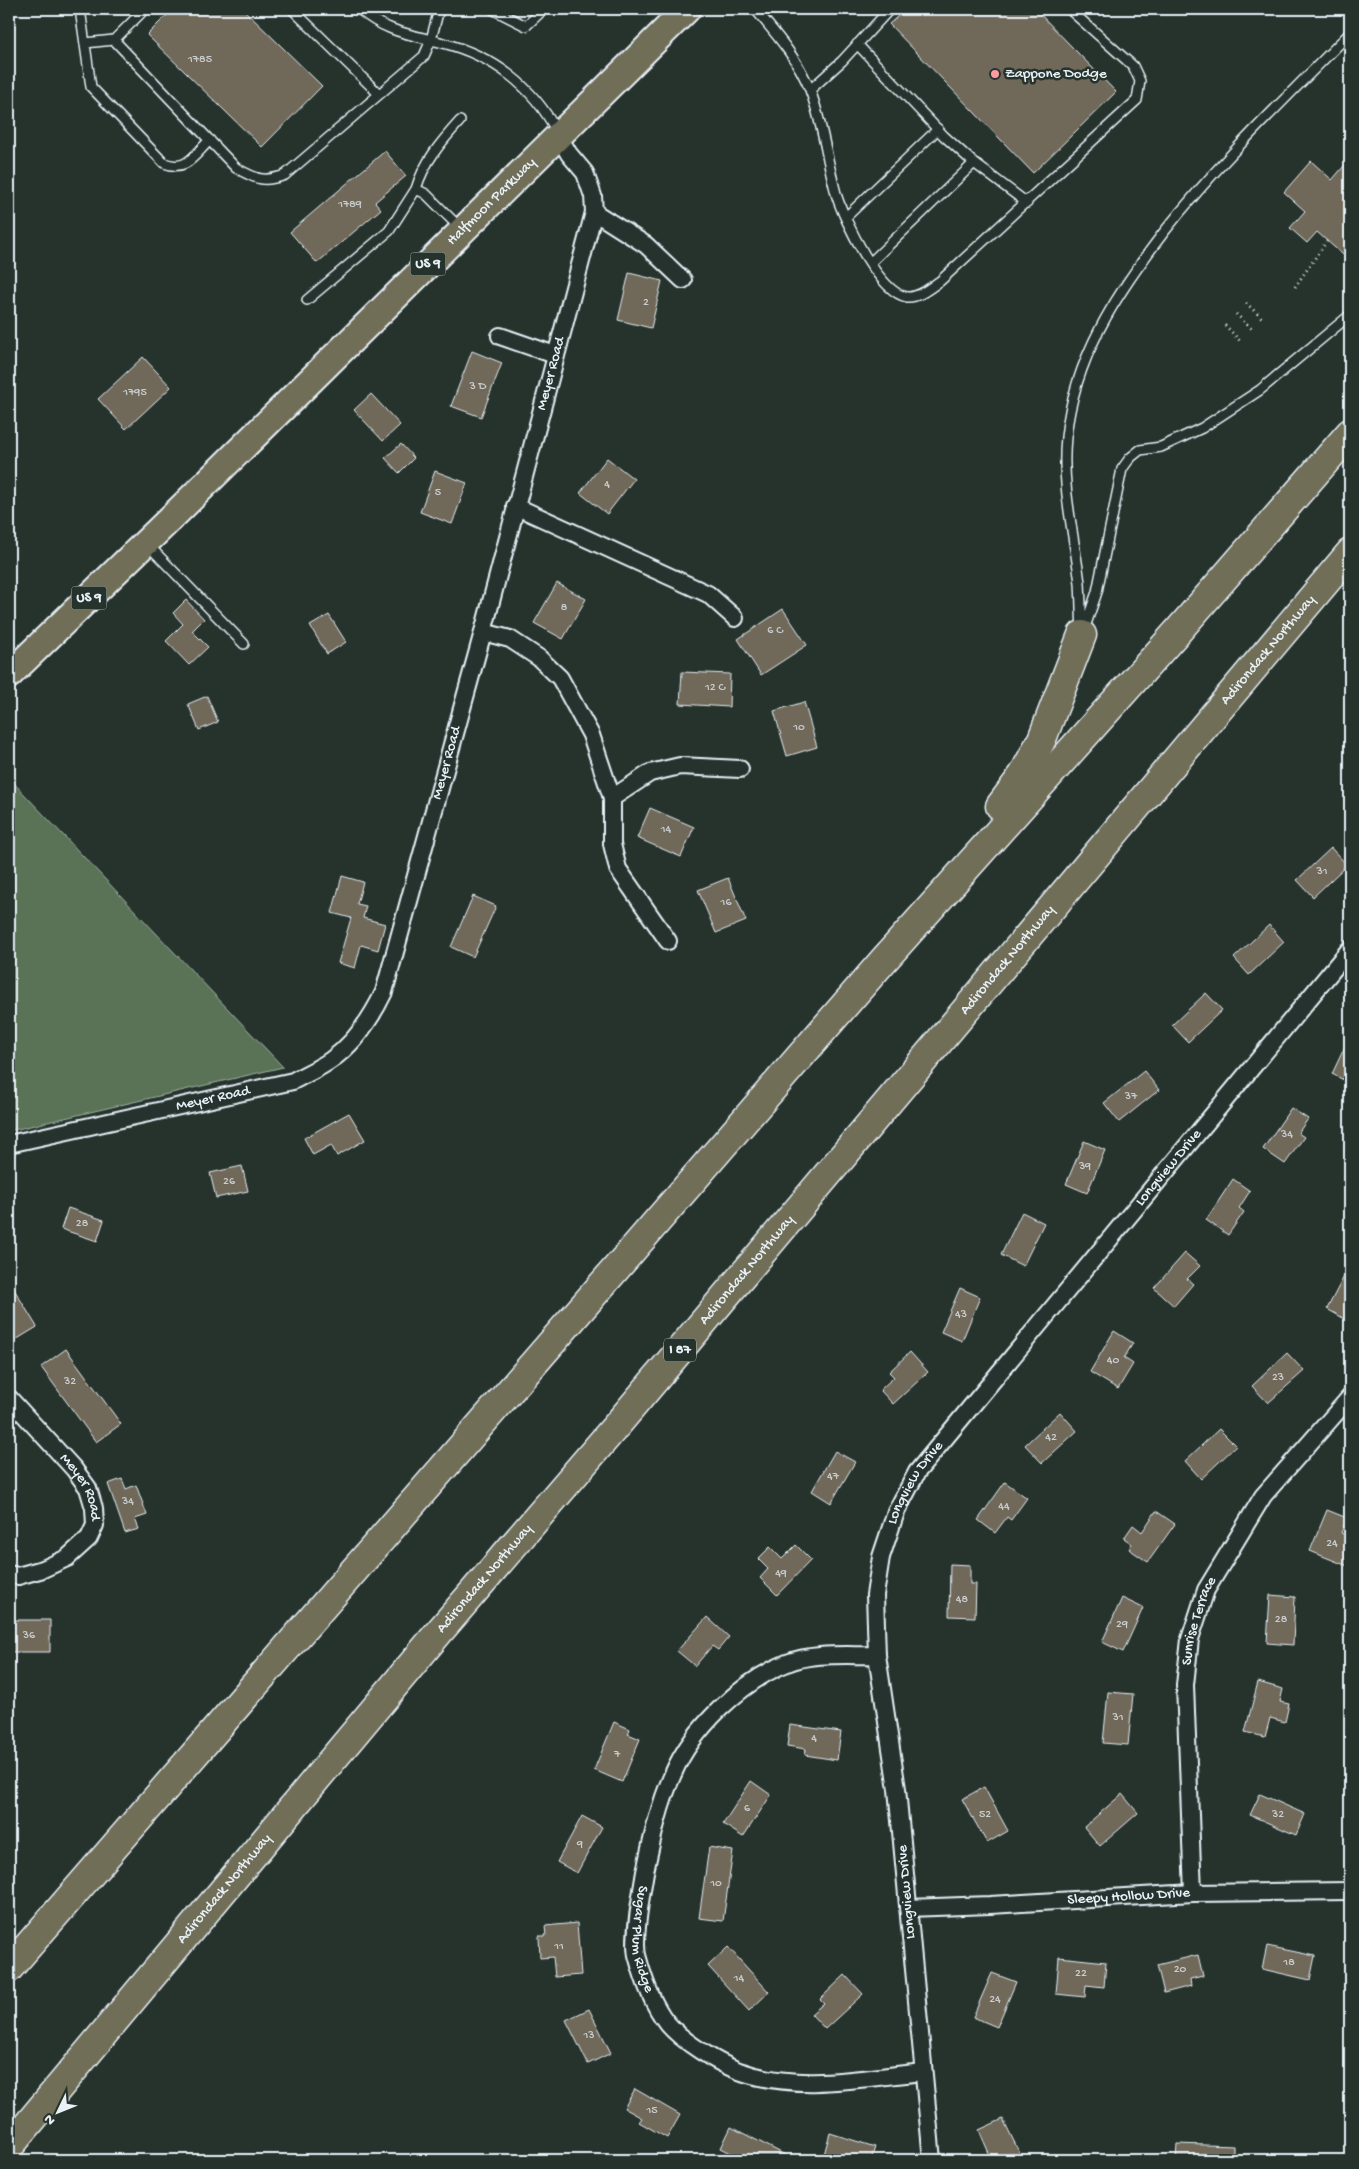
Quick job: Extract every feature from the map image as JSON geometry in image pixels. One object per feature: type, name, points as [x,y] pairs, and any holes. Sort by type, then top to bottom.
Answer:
[{"type":"highway","points":[[9,1968],[883,961],[1178,631],[1350,433]]},
{"type":"highway","name":"Adirondack Northway","points":[[9,2147],[439,1632],[616,1426],[1350,553]]},
{"type":"highway","points":[[883,961],[1023,775],[1042,739],[1082,634]]},
{"type":"main road","name":"Halfmoon Parkway","points":[[146,543],[687,9]]},
{"type":"main road","name":"US 9","points":[[9,675],[146,543]]},
{"type":"street","name":"Meyer Road","points":[[9,1144],[293,1081],[331,1060],[345,1048],[374,1013],[384,992],[483,632],[594,212],[593,196],[585,174],[569,154],[558,135]]},
{"type":"street","points":[[594,212],[646,245],[683,280]]},
{"type":"street","points":[[500,336],[556,355]]},
{"type":"street","points":[[515,506],[708,594],[734,618]]},
{"type":"street","points":[[483,632],[510,639],[540,658],[560,678],[591,735],[612,798],[612,844],[618,870],[668,941]]},
{"type":"street","points":[[612,798],[650,773],[680,766],[740,768]]},
{"type":"street","name":"Longview Drive","points":[[932,2160],[896,1789],[877,1655],[875,1595],[880,1557],[896,1512],[917,1472],[1350,949]]},
{"type":"street","name":"Sunrise Terrace","points":[[1193,1893],[1185,1685],[1190,1639],[1206,1590],[1263,1496],[1350,1397]]},
{"type":"street","name":"Meyer Road","points":[[9,1398],[74,1469],[88,1488],[94,1508],[95,1525],[89,1538],[67,1558],[43,1569],[18,1576],[9,1574]]},
{"type":"street","name":"Sugar Plum Ridge","points":[[877,1655],[806,1658],[787,1663],[749,1684],[722,1706],[691,1742],[673,1772],[662,1802],[640,1897],[636,1952],[649,1993],[667,2023],[696,2048],[738,2070],[777,2081],[814,2082],[923,2072]]},
{"type":"street","name":"Sleepy Hollow Drive","points":[[908,1908],[1193,1893],[1350,1891]]},
{"type":"lane","points":[[80,9],[91,87],[164,163],[174,167],[183,166],[210,140]]},
{"type":"lane","points":[[85,43],[114,40],[146,9]]},
{"type":"lane","points":[[292,9],[379,94]]},
{"type":"lane","points":[[359,9],[386,28],[469,51],[492,62],[534,96],[549,117],[558,135]]},
{"type":"lane","points":[[114,40],[236,168],[257,180],[272,180],[286,175],[424,56],[431,40],[439,9]]},
{"type":"lane","points":[[492,9],[526,26],[544,9]]},
{"type":"lane","points":[[755,9],[795,59],[810,90],[838,198],[870,263],[877,275],[893,290],[906,297],[921,294],[940,281],[1138,100],[1140,81],[1132,66],[1070,9]]},
{"type":"lane","points":[[810,90],[890,9]]},
{"type":"lane","points":[[1082,634],[1080,584],[1065,485],[1066,438],[1073,393],[1088,352],[1108,312],[1134,271],[1200,187],[1253,129],[1350,33]]},
{"type":"lane","points":[[857,44],[938,129],[974,163],[1027,203]]},
{"type":"lane","points":[[307,300],[389,231],[416,189],[429,158],[460,121]]},
{"type":"lane","points":[[846,217],[938,129]]},
{"type":"lane","points":[[870,263],[974,163]]},
{"type":"lane","points":[[416,189],[426,194],[462,230]]},
{"type":"lane","points":[[1082,634],[1097,592],[1122,469],[1130,458],[1140,450],[1160,447],[1202,428],[1260,390],[1350,314]]},
{"type":"lane","points":[[146,543],[244,644]]},
{"type":"path","points":[[1296,287],[1327,241]]},
{"type":"path","points":[[1246,303],[1263,319]]},
{"type":"path","points":[[1236,314],[1252,329]]},
{"type":"path","points":[[1225,325],[1240,340]]},
{"type":"green space","points":[[9,778],[283,1067],[9,1131]]},
{"type":"building","points":[[173,9],[243,9],[322,86],[262,147],[147,35]]},
{"type":"building","points":[[906,9],[1035,9],[1116,92],[1033,173],[889,24]]},
{"type":"building","points":[[385,151],[406,176],[375,202],[381,209],[317,263],[290,232]]},
{"type":"building","points":[[1350,159],[1350,261],[1317,232],[1307,243],[1290,228],[1305,211],[1284,192],[1311,161],[1332,180]]},
{"type":"building","points":[[629,273],[662,281],[651,328],[618,320]]},
{"type":"building","points":[[472,351],[502,363],[481,417],[451,406]]},
{"type":"building","points":[[143,357],[171,387],[126,429],[98,399]]},
{"type":"building","points":[[371,394],[400,425],[383,441],[354,410]]},
{"type":"building","points":[[401,444],[414,458],[399,473],[385,458]]},
{"type":"building","points":[[607,458],[634,479],[607,514],[580,493]]},
{"type":"building","points":[[435,471],[467,483],[452,524],[420,512]]},
{"type":"building","points":[[557,583],[586,599],[563,639],[534,623]]},
{"type":"building","points":[[186,600],[204,619],[192,631],[208,647],[189,665],[166,641],[183,624],[173,613]]},
{"type":"building","points":[[783,609],[807,645],[761,675],[738,639]]},
{"type":"building","points":[[329,615],[346,642],[327,654],[310,626]]},
{"type":"building","points":[[682,672],[730,674],[729,707],[680,704]]},
{"type":"building","points":[[207,696],[218,722],[199,730],[188,704]]},
{"type":"building","points":[[804,702],[817,747],[787,756],[774,711]]},
{"type":"building","points":[[650,808],[694,827],[681,857],[637,838]]},
{"type":"building","points":[[1331,848],[1347,865],[1313,897],[1297,880]]},
{"type":"building","points":[[342,876],[363,882],[357,904],[366,906],[363,918],[385,924],[378,950],[361,945],[355,968],[338,963],[351,918],[332,913]]},
{"type":"building","points":[[728,878],[746,921],[716,933],[698,890]]},
{"type":"building","points":[[473,896],[496,906],[473,957],[451,947]]},
{"type":"building","points":[[1269,925],[1284,942],[1249,975],[1234,958]]},
{"type":"building","points":[[1206,993],[1222,1010],[1188,1042],[1172,1025]]},
{"type":"building","points":[[1350,1036],[1350,1083],[1332,1074]]},
{"type":"building","points":[[1144,1071],[1159,1090],[1119,1122],[1104,1103]]},
{"type":"building","points":[[1291,1108],[1308,1119],[1298,1133],[1304,1137],[1285,1164],[1263,1149]]},
{"type":"building","points":[[349,1113],[365,1140],[337,1156],[331,1145],[313,1155],[304,1138]]},
{"type":"building","points":[[1084,1141],[1105,1150],[1087,1193],[1066,1184]]},
{"type":"building","points":[[242,1166],[248,1191],[216,1198],[210,1173]]},
{"type":"building","points":[[1233,1179],[1250,1191],[1239,1208],[1244,1212],[1228,1235],[1206,1220]]},
{"type":"building","points":[[68,1208],[104,1220],[97,1241],[61,1229]]},
{"type":"building","points":[[1022,1212],[1044,1223],[1023,1266],[1001,1255]]},
{"type":"building","points":[[1185,1253],[1200,1266],[1187,1279],[1193,1284],[1174,1306],[1154,1288]]},
{"type":"building","points":[[1350,1265],[1350,1322],[1327,1309]]},
{"type":"building","points":[[9,1281],[37,1327],[9,1344]]},
{"type":"building","points":[[960,1288],[980,1297],[962,1341],[941,1332]]},
{"type":"building","points":[[1114,1331],[1133,1343],[1124,1358],[1133,1364],[1118,1389],[1090,1372]]},
{"type":"building","points":[[66,1349],[121,1424],[96,1442],[41,1367]]},
{"type":"building","points":[[910,1352],[928,1372],[893,1404],[880,1390],[894,1377],[889,1372]]},
{"type":"building","points":[[1287,1353],[1304,1371],[1268,1403],[1252,1386]]},
{"type":"building","points":[[1060,1412],[1077,1431],[1042,1463],[1025,1445]]},
{"type":"building","points":[[1219,1429],[1236,1446],[1201,1479],[1185,1461]]},
{"type":"building","points":[[835,1451],[855,1462],[831,1503],[812,1491]]},
{"type":"building","points":[[122,1479],[126,1489],[136,1485],[147,1515],[135,1519],[139,1529],[125,1533],[108,1484]]},
{"type":"building","points":[[1005,1482],[1027,1498],[1011,1520],[1007,1517],[995,1533],[978,1520]]},
{"type":"building","points":[[1327,1510],[1347,1518],[1341,1533],[1350,1537],[1350,1567],[1310,1551]]},
{"type":"building","points":[[1156,1511],[1175,1524],[1148,1562],[1129,1549],[1132,1544],[1124,1538],[1133,1525],[1142,1532]]},
{"type":"building","points":[[796,1545],[811,1560],[777,1595],[760,1578],[768,1569],[758,1559],[770,1547],[782,1559]]},
{"type":"building","points":[[950,1564],[970,1565],[970,1584],[976,1584],[975,1617],[949,1616]]},
{"type":"building","points":[[1270,1595],[1295,1597],[1293,1645],[1267,1643]]},
{"type":"building","points":[[1122,1598],[1143,1608],[1123,1652],[1102,1642]]},
{"type":"building","points":[[707,1617],[729,1637],[718,1650],[712,1646],[695,1666],[677,1651]]},
{"type":"building","points":[[9,1620],[50,1620],[50,1652],[9,1652]]},
{"type":"building","points":[[1258,1682],[1283,1689],[1280,1702],[1289,1704],[1285,1722],[1270,1718],[1265,1737],[1245,1732]]},
{"type":"building","points":[[1108,1692],[1133,1694],[1128,1745],[1103,1743]]},
{"type":"building","points":[[614,1722],[630,1729],[628,1734],[640,1739],[622,1782],[594,1770]]},
{"type":"building","points":[[790,1725],[841,1732],[837,1760],[805,1755],[806,1749],[787,1746]]},
{"type":"building","points":[[751,1781],[771,1795],[743,1837],[723,1824]]},
{"type":"building","points":[[984,1787],[1008,1831],[987,1843],[962,1799]]},
{"type":"building","points":[[1122,1794],[1138,1813],[1100,1846],[1084,1827]]},
{"type":"building","points":[[1260,1794],[1305,1814],[1296,1835],[1250,1815]]},
{"type":"building","points":[[582,1816],[602,1827],[577,1873],[557,1862]]},
{"type":"building","points":[[709,1847],[733,1851],[723,1921],[699,1918]]},
{"type":"building","points":[[577,1923],[581,1975],[555,1977],[553,1957],[540,1958],[539,1936],[546,1936],[545,1926]]},
{"type":"building","points":[[1267,1946],[1315,1956],[1310,1980],[1262,1969]]},
{"type":"building","points":[[728,1947],[769,1992],[749,2011],[708,1966]]},
{"type":"building","points":[[1198,1955],[1203,1976],[1190,1979],[1191,1986],[1164,1993],[1157,1965]]},
{"type":"building","points":[[1059,1957],[1106,1962],[1104,1987],[1086,1985],[1085,1997],[1056,1994]]},
{"type":"building","points":[[992,1973],[1016,1982],[997,2027],[973,2017]]},
{"type":"building","points":[[845,1975],[863,1994],[825,2029],[811,2014],[824,2003],[820,1999]]},
{"type":"building","points":[[589,2009],[611,2053],[588,2064],[566,2020]]},
{"type":"building","points":[[635,2089],[680,2115],[667,2138],[639,2122],[642,2118],[624,2108]]},
{"type":"building","points":[[1003,2119],[1023,2160],[992,2160],[979,2130]]},
{"type":"building","points":[[731,2127],[795,2160],[745,2160],[721,2148]]},
{"type":"building","points":[[830,2133],[875,2147],[871,2160],[831,2160],[823,2158]]},
{"type":"building","points":[[1177,2144],[1234,2146],[1234,2160],[1176,2160]]},
{"type":"place","name":"Zappone Dodge","points":[[995,74]]}]
